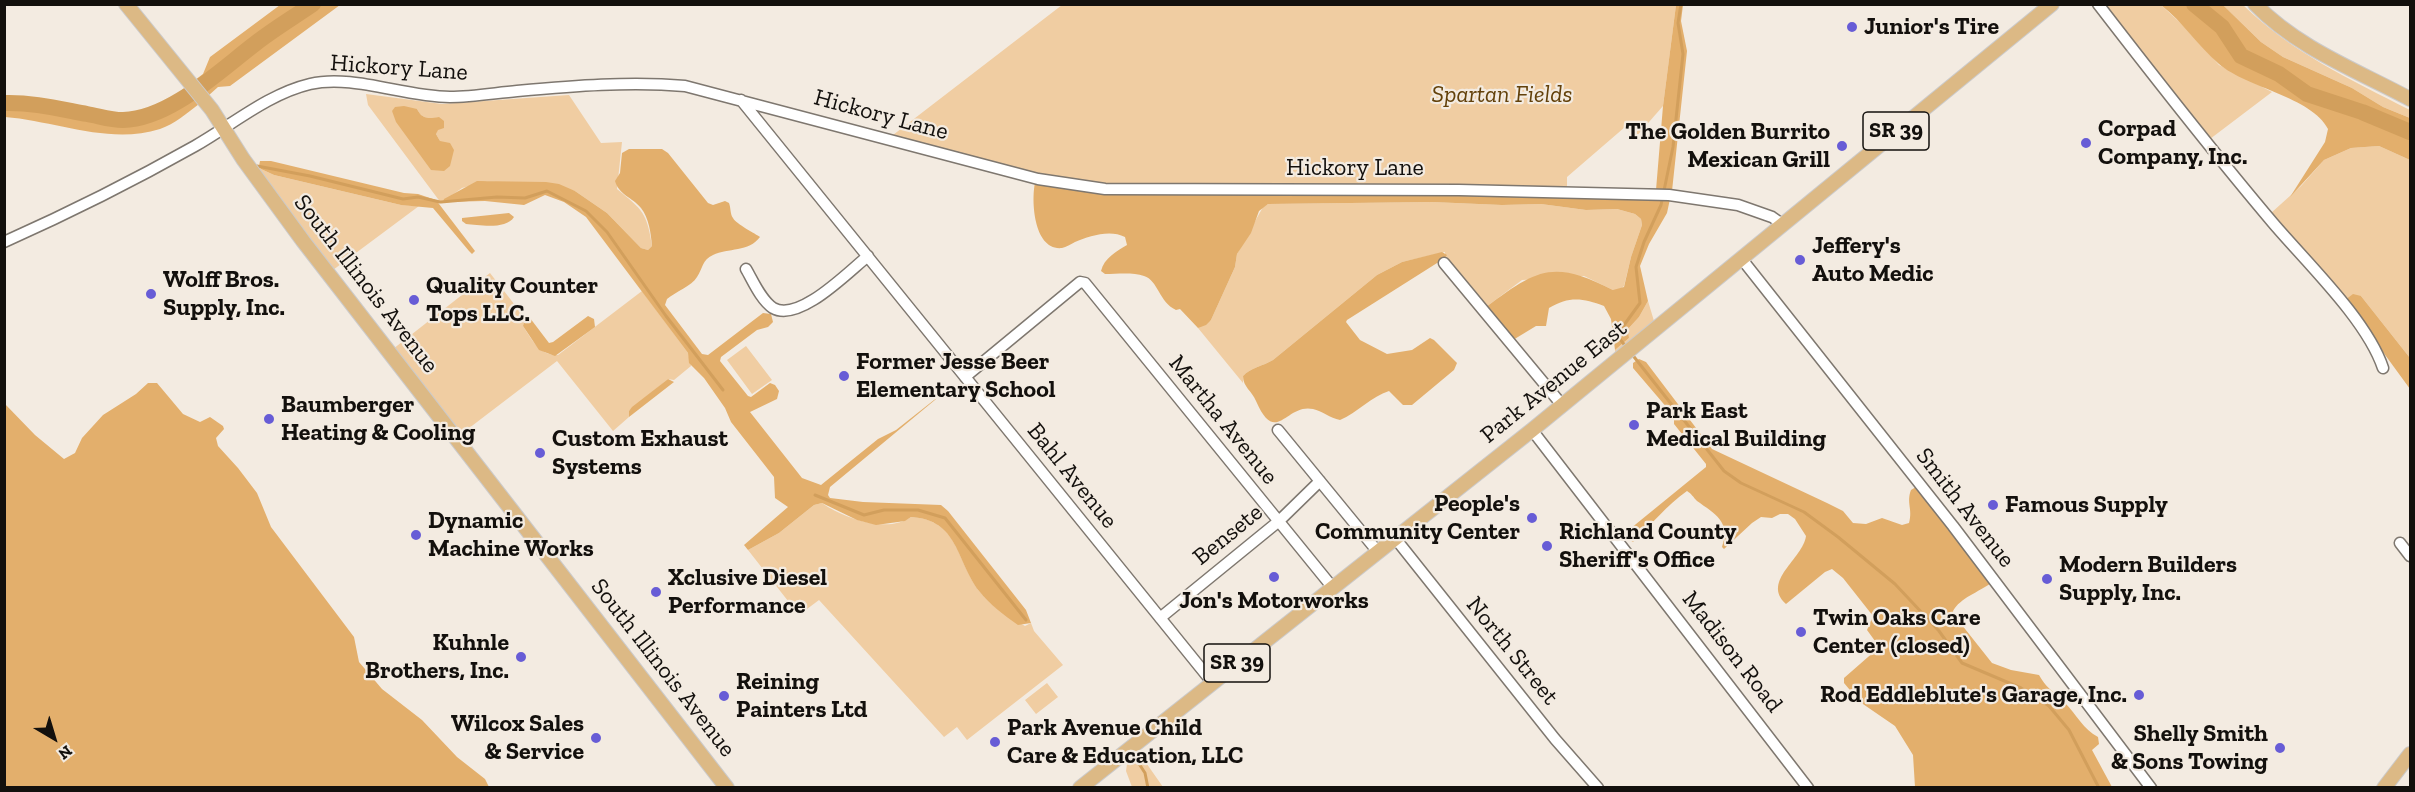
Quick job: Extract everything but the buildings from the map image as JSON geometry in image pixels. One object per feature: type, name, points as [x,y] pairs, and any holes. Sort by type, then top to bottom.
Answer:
[{"type":"main road","name":"South Illinois Avenue","points":[[126,4],[209,107],[243,159],[303,241],[727,788]]},
{"type":"main road","name":"Park Avenue East","points":[[1080,788],[1532,430],[2052,4]]},
{"type":"main road","points":[[2255,4],[2270,19],[2301,41],[2410,99]]},
{"type":"main road","points":[[2384,788],[2410,754]]},
{"type":"street","points":[[2098,4],[2228,168],[2342,303],[2375,348],[2383,368]]},
{"type":"street","name":"Hickory Lane","points":[[4,242],[171,159],[289,91],[310,84],[332,81],[351,82],[419,95],[452,97],[590,86],[664,84],[697,88],[1016,173],[1083,187],[1656,194],[1738,205],[1772,217],[1782,224]]},
{"type":"street","name":"Bahl Avenue","points":[[741,100],[1212,682]]},
{"type":"street","points":[[746,269],[771,306],[791,311],[809,303],[868,256]]},
{"type":"street","name":"Smith Avenue","points":[[1741,258],[1953,526],[2151,788]]},
{"type":"street","points":[[1444,263],[1562,405]]},
{"type":"street","name":"Martha Avenue","points":[[965,377],[1080,282],[1085,283],[1333,588]]},
{"type":"street","points":[[1278,430],[1378,552]]},
{"type":"street","name":"Madison Road","points":[[1532,430],[1808,788]]},
{"type":"street","name":"Bensete","points":[[1160,618],[1279,521],[1320,481]]},
{"type":"street","name":"North Street","points":[[1395,538],[1555,739],[1598,788]]},
{"type":"street","points":[[2400,543],[2410,556]]},
{"type":"green space","name":"Spartan Fields","points":[[1062,5],[1676,5],[1663,106],[1635,138],[1625,127],[1567,177],[1567,187],[1105,184],[1037,175],[893,135]]},
{"type":"green space","points":[[2103,5],[2161,5],[2188,30],[2219,65],[2272,92],[2210,139]]},
{"type":"green space","points":[[2223,5],[2243,5],[2301,51],[2410,110],[2410,118],[2383,107],[2352,88],[2283,57],[2261,42]]},
{"type":"green space","points":[[366,94],[442,104],[569,95],[601,143],[622,142],[617,189],[633,202],[646,219],[652,246],[648,250],[641,248],[607,213],[575,191],[487,181],[462,188],[441,203],[368,105]],"holes":[[[417,109],[426,118],[439,118],[436,134],[440,141],[392,111]]]},
{"type":"green space","points":[[2379,146],[2410,160],[2410,358],[2361,296],[2345,300],[2271,213],[2301,186],[2324,160],[2351,148]]},
{"type":"green space","points":[[259,166],[274,175],[401,205],[419,206],[333,270],[256,168]]},
{"type":"green space","points":[[1432,202],[1541,204],[1586,210],[1617,209],[1635,214],[1641,219],[1642,225],[1624,286],[1620,290],[1613,290],[1584,276],[1522,280],[1486,307],[1445,258],[1445,252],[1402,262],[1377,275],[1273,360],[1246,373],[1243,376],[1243,383],[1198,328],[1211,320],[1235,267],[1237,254],[1263,207],[1268,204]]},
{"type":"green space","points":[[490,273],[525,318],[523,326],[530,337],[546,353],[558,355],[642,291],[688,353],[691,366],[674,380],[668,379],[629,411],[629,417],[613,431],[557,361],[460,435],[393,349]]},
{"type":"green space","points":[[1648,301],[1654,321],[1615,353],[1615,350],[1629,338],[1628,329],[1639,317]]},
{"type":"green space","points":[[746,346],[772,380],[752,394],[727,360]]},
{"type":"green space","points":[[822,503],[853,519],[866,522],[890,524],[911,517],[927,520],[939,526],[955,544],[980,592],[1001,611],[1025,626],[1031,623],[1034,631],[1063,665],[967,740],[957,727],[944,737],[819,600],[799,615],[748,550],[779,533],[814,505]]},
{"type":"green space","points":[[1047,683],[1058,697],[1036,714],[1025,700]]},
{"type":"green space","points":[[1138,756],[1142,757],[1163,787],[1132,787],[1126,771],[1127,764]]},
{"type":"shaded area","points":[[280,5],[340,5],[230,86],[218,87],[208,96],[195,80],[203,74],[210,57]]},
{"type":"shaded area","points":[[1676,5],[1683,5],[1681,21],[1687,51],[1672,191],[1656,190],[1663,106]]},
{"type":"shaded area","points":[[2161,5],[2223,5],[2261,42],[2283,57],[2352,88],[2383,107],[2410,118],[2410,160],[2379,146],[2351,148],[2324,160],[2290,197],[2325,142],[2328,129],[2320,118],[2308,109],[2246,80],[2219,64]]},
{"type":"shaded area","points":[[190,92],[199,104],[171,124],[141,133],[102,133],[5,117],[4,103],[14,103],[46,106],[116,119],[139,119],[164,110]]},
{"type":"shaded area","points":[[404,106],[417,109],[426,118],[439,117],[444,121],[444,128],[438,130],[436,134],[440,141],[450,143],[454,150],[450,166],[444,171],[431,170],[396,122],[392,111],[395,107]]},
{"type":"shaded area","points":[[629,149],[662,149],[668,153],[708,203],[713,205],[725,201],[729,203],[731,215],[735,220],[760,237],[750,245],[709,257],[695,280],[667,299],[665,305],[702,354],[708,355],[763,313],[771,314],[773,322],[768,327],[757,330],[721,357],[720,361],[748,396],[751,397],[770,383],[775,385],[779,391],[777,399],[750,412],[802,478],[821,485],[878,439],[896,430],[953,385],[830,487],[828,495],[830,498],[863,502],[941,505],[1026,610],[1031,623],[1018,625],[988,601],[971,579],[948,534],[927,520],[911,517],[905,521],[876,525],[857,520],[822,503],[814,505],[779,533],[748,550],[744,545],[788,507],[775,498],[774,477],[731,422],[725,408],[704,378],[689,363],[688,353],[586,217],[564,202],[545,195],[524,205],[485,201],[443,202],[444,199],[477,181],[559,184],[575,191],[607,213],[641,248],[648,250],[652,246],[646,216],[637,204],[619,190],[615,181],[620,173],[622,153]]},
{"type":"shaded area","points":[[260,161],[271,161],[436,200],[475,251],[472,254],[469,251],[433,208],[401,205],[274,175],[261,169]]},
{"type":"shaded area","points":[[1035,183],[1104,193],[1565,196],[1670,199],[1667,213],[1649,244],[1640,266],[1648,301],[1639,317],[1628,329],[1629,338],[1615,350],[1611,319],[1604,306],[1596,303],[1570,300],[1556,304],[1549,308],[1546,326],[1536,326],[1513,340],[1486,307],[1519,284],[1546,273],[1575,274],[1613,290],[1624,287],[1642,225],[1641,219],[1635,214],[1617,209],[1586,210],[1541,204],[1432,202],[1268,204],[1259,211],[1251,233],[1237,254],[1235,267],[1211,320],[1198,328],[1180,309],[1176,310],[1166,302],[1149,278],[1135,274],[1105,274],[1101,271],[1115,252],[1127,245],[1125,237],[1100,234],[1062,248],[1053,247],[1045,242],[1036,223],[1034,212]]},
{"type":"shaded area","points":[[509,213],[514,217],[505,224],[485,226],[466,224],[462,221],[462,218]]},
{"type":"shaded area","points":[[1442,252],[1447,255],[1445,258],[1346,322],[1360,340],[1387,354],[1412,350],[1430,338],[1457,363],[1454,370],[1412,405],[1403,405],[1389,391],[1340,420],[1313,409],[1304,409],[1276,422],[1270,421],[1263,414],[1244,383],[1243,376],[1246,373],[1273,360],[1377,275],[1402,262]]},
{"type":"shaded area","points":[[2353,294],[2361,296],[2410,358],[2410,389],[2345,300]]},
{"type":"shaded area","points":[[588,316],[594,319],[595,327],[555,356],[539,350],[523,326],[525,318],[530,318],[549,343]]},
{"type":"shaded area","points":[[1639,359],[1646,362],[1712,449],[1843,511],[1853,523],[1866,524],[1882,518],[1902,525],[1909,523],[1910,495],[1911,490],[1916,487],[1991,583],[1960,602],[1953,611],[1954,615],[1992,663],[2011,670],[2039,675],[2084,726],[2098,737],[2099,744],[2092,750],[2112,787],[1915,787],[1913,755],[1895,726],[1860,702],[1844,683],[1844,678],[1876,650],[1875,641],[1867,630],[1873,616],[1843,578],[1832,569],[1825,572],[1786,604],[1780,595],[1778,587],[1781,578],[1803,545],[1806,536],[1795,519],[1788,514],[1780,514],[1772,518],[1761,517],[1724,549],[1722,547],[1724,531],[1720,519],[1687,491],[1633,542],[1628,539],[1625,533],[1706,467],[1674,424],[1674,416],[1633,368],[1633,363]]},
{"type":"shaded area","points":[[668,379],[674,382],[629,417],[632,407]]},
{"type":"shaded area","points":[[148,383],[157,383],[183,414],[200,422],[210,417],[223,426],[224,429],[216,438],[218,446],[257,493],[271,527],[354,637],[359,662],[382,689],[422,720],[457,757],[485,779],[489,787],[5,787],[5,404],[35,435],[64,459],[75,453],[82,438],[103,415],[136,394]]},
{"type":"waterway","points":[[4,103],[46,106],[123,120],[141,118],[176,103],[193,92],[263,38],[313,4]]},
{"type":"waterway","points":[[1627,348],[1619,338],[1619,332],[1640,303],[1636,267],[1644,242],[1661,205],[1673,147],[1683,54],[1678,23],[1681,4]]},
{"type":"waterway","points":[[2194,4],[2222,27],[2241,56],[2279,74],[2307,94],[2362,112],[2410,132]]},
{"type":"waterway","points":[[257,166],[310,176],[403,199],[418,197],[440,202]]},
{"type":"waterway","points":[[441,202],[497,197],[525,198],[547,191],[586,211],[607,232],[666,316],[723,390]]},
{"type":"waterway","points":[[1631,353],[1724,471],[1741,483],[1804,512],[1838,537],[1895,584],[1939,631],[1962,663],[2021,688],[2049,706],[2069,730],[2099,788]]},
{"type":"waterway","points":[[815,495],[864,515],[884,510],[918,510],[945,518],[1026,620]]},
{"type":"waterway","points":[[1136,759],[1145,773],[1148,788]]},
{"type":"place","name":"Junior's Tire","points":[[1852,27]]},
{"type":"place","name":"Corpad Company, Inc.","points":[[2086,143]]},
{"type":"place","name":"The Golden Burrito Mexican Grill","points":[[1842,146]]},
{"type":"place","name":"Jeffery's Auto Medic","points":[[1800,260]]},
{"type":"place","name":"Wolff Bros. Supply, Inc.","points":[[151,294]]},
{"type":"place","name":"Quality Counter Tops LLC.","points":[[414,300]]},
{"type":"place","name":"Former Jesse Beer Elementary School","points":[[844,376]]},
{"type":"place","name":"Baumberger Heating & Cooling","points":[[269,419]]},
{"type":"place","name":"Park East Medical Building","points":[[1634,425]]},
{"type":"place","name":"Custom Exhaust Systems","points":[[540,453]]},
{"type":"place","name":"Famous Supply","points":[[1993,505]]},
{"type":"place","name":"People's Community Center","points":[[1532,518]]},
{"type":"place","name":"Dynamic Machine Works","points":[[416,535]]},
{"type":"place","name":"Richland County Sheriff's Office","points":[[1547,546]]},
{"type":"place","name":"Jon's Motorworks","points":[[1274,577]]},
{"type":"place","name":"Modern Builders Supply, Inc.","points":[[2047,579]]},
{"type":"place","name":"Xclusive Diesel Performance","points":[[656,592]]},
{"type":"place","name":"Twin Oaks Care Center (closed)","points":[[1801,632]]},
{"type":"place","name":"Kuhnle Brothers, Inc.","points":[[521,657]]},
{"type":"place","name":"Rod Eddleblute's Garage, Inc.","points":[[2139,695]]},
{"type":"place","name":"Reining Painters Ltd","points":[[724,696]]},
{"type":"place","name":"Wilcox Sales & Service","points":[[596,738]]},
{"type":"place","name":"Park Avenue Child Care & Education, LLC","points":[[995,742]]},
{"type":"place","name":"Shelly Smith & Sons Towing","points":[[2280,748]]}]
